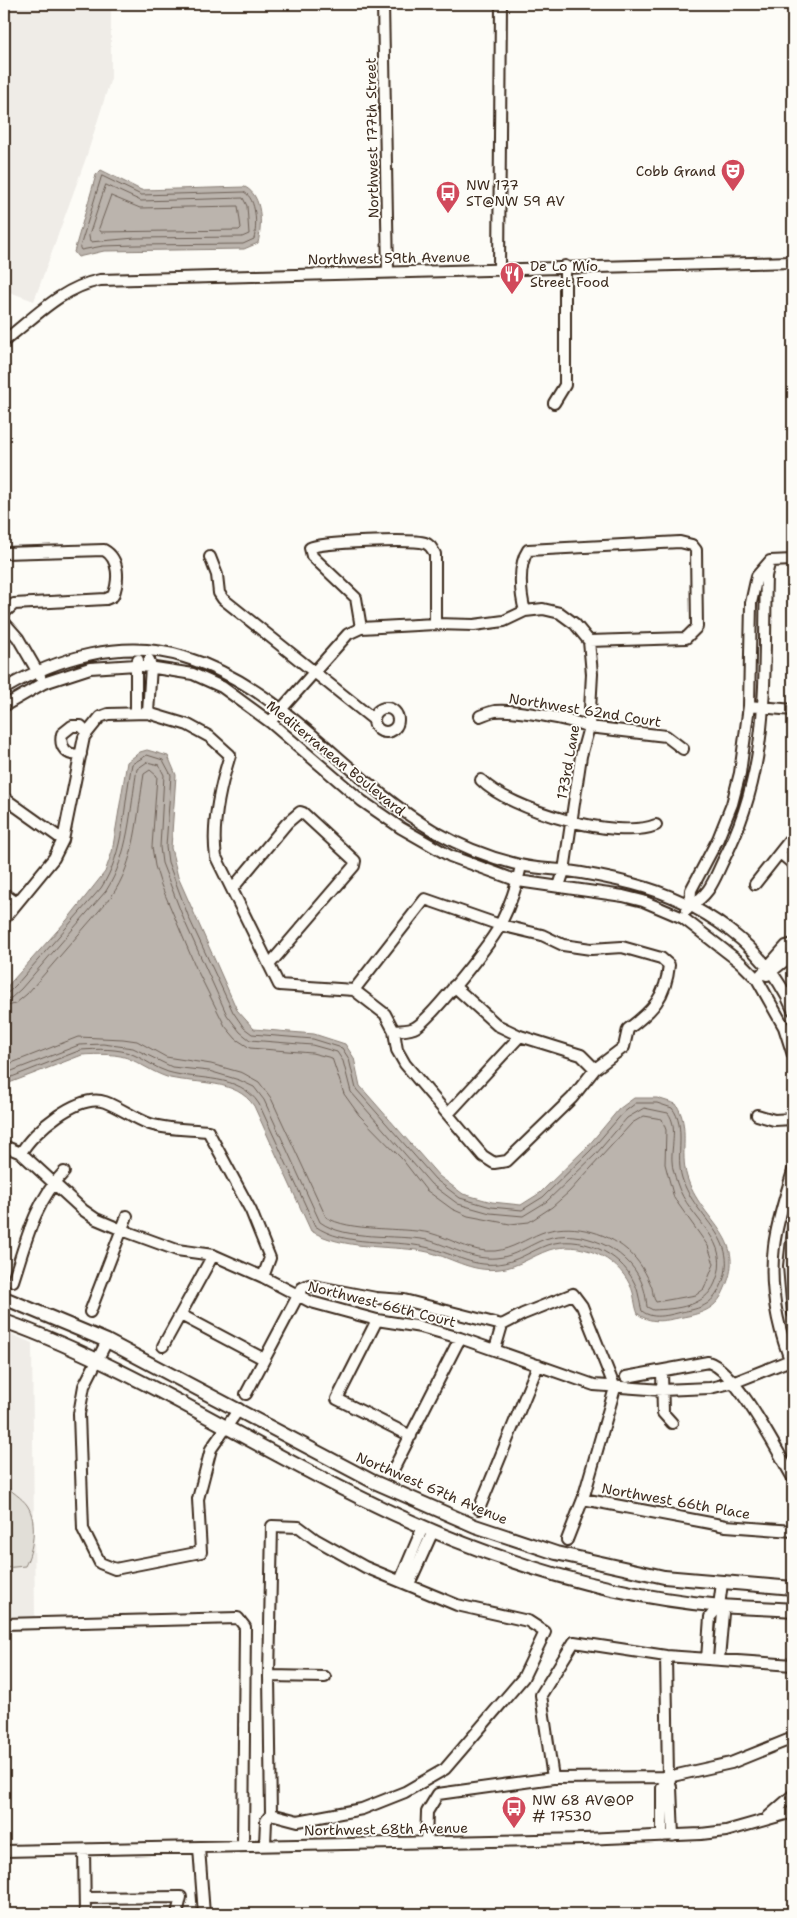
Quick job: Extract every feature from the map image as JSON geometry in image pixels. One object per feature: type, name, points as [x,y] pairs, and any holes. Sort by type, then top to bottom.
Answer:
[{"type":"main road","name":"Northwest 67th Avenue","points":[[4,1298],[107,1341],[239,1409],[372,1481],[475,1526],[556,1553],[664,1576],[722,1583],[793,1588]]},
{"type":"main road","points":[[4,1321],[97,1361],[362,1499],[468,1546],[549,1572],[659,1597],[720,1606],[793,1610]]},
{"type":"main road","points":[[428,1529],[437,1509]]},
{"type":"street","name":"Northwest 177th Street","points":[[383,4],[388,271]]},
{"type":"street","points":[[499,269],[501,4]]},
{"type":"street","name":"Northwest 59th Avenue","points":[[4,341],[63,294],[77,286],[100,280],[565,266],[793,262]]},
{"type":"street","points":[[554,403],[565,385],[565,266]]},
{"type":"street","points":[[361,628],[356,598],[312,556],[310,548],[315,545],[424,542],[431,546],[435,554],[436,624]]},
{"type":"street","points":[[270,722],[348,634],[361,628],[436,624],[474,625],[504,621],[525,610],[543,608],[560,613],[575,624],[589,641],[686,638],[697,627],[696,550],[692,545],[680,542],[528,550],[522,559],[522,601],[525,610]]},
{"type":"street","points":[[4,553],[104,550],[111,554],[116,564],[117,586],[113,596],[106,599],[14,604],[4,613]]},
{"type":"street","points":[[210,557],[217,575],[219,593],[223,599],[373,719]]},
{"type":"street","points":[[683,918],[690,906],[691,890],[718,839],[732,804],[740,773],[749,706],[751,604],[758,576],[770,561],[793,560]]},
{"type":"street","points":[[690,906],[704,897],[731,846],[745,811],[759,754],[764,707],[766,576],[770,561]]},
{"type":"street","points":[[4,622],[12,630],[44,683]]},
{"type":"street","name":"173rd Lane","points":[[559,886],[564,871],[581,756],[588,727],[592,674],[589,641]]},
{"type":"street","name":"Mediterranean Boulevard","points":[[4,689],[37,671],[72,658],[122,650],[183,656],[249,685],[282,709],[400,810],[436,832],[477,851],[521,866],[564,871],[634,884],[690,906],[726,927],[770,969],[793,1010]]},
{"type":"street","points":[[136,712],[136,664],[144,651]]},
{"type":"street","points":[[144,651],[152,666],[148,713]]},
{"type":"street","name":"Mediterranean Boulevard","points":[[4,706],[44,683],[90,668],[136,664],[193,674],[222,687],[270,722],[362,801],[401,828],[450,856],[518,881],[623,896],[643,901],[683,918],[734,957],[756,979],[784,1027],[793,1055]]},
{"type":"street","points":[[749,706],[793,710]]},
{"type":"street","name":"Northwest 62nd Court","points":[[480,716],[495,711],[512,712],[577,722],[588,727],[666,736],[683,749]]},
{"type":"street","points":[[4,919],[54,858],[63,840],[84,737],[100,716],[136,712],[148,713],[188,725],[210,737],[230,756],[220,788],[214,845],[216,857],[279,985],[354,990],[385,1014],[394,1031],[397,1050],[406,1064],[483,1156],[494,1163],[507,1162],[572,1098],[595,1069],[624,1047],[628,1029],[655,1007],[668,975],[669,965],[661,958],[622,947],[590,949],[563,945],[542,935],[500,925],[424,898],[354,990]]},
{"type":"street","points":[[81,754],[73,754],[65,750],[61,742],[62,734],[72,726],[81,726],[88,732]]},
{"type":"street","points":[[481,780],[491,790],[525,808],[572,821],[628,829],[646,829],[656,825]]},
{"type":"street","points":[[4,798],[63,840]]},
{"type":"street","points":[[232,889],[296,813],[303,812],[355,862],[354,866],[269,965]]},
{"type":"street","points":[[755,884],[793,836]]},
{"type":"street","points":[[780,853],[793,864]]},
{"type":"street","points":[[394,1031],[414,1029],[421,1024],[454,986],[500,925],[518,881],[521,866]]},
{"type":"street","points":[[4,894],[17,903]]},
{"type":"street","points":[[770,969],[786,946],[793,944]]},
{"type":"street","points":[[756,979],[793,954]]},
{"type":"street","points":[[454,986],[497,1025],[520,1036],[581,1055],[595,1069]]},
{"type":"street","points":[[448,1114],[520,1036]]},
{"type":"street","points":[[21,1153],[31,1138],[44,1126],[67,1111],[93,1100],[104,1102],[151,1124],[208,1131],[251,1211],[270,1258],[263,1277]]},
{"type":"street","points":[[757,1115],[774,1120],[793,1120]]},
{"type":"street","name":"Northwest 66th Court","points":[[4,1146],[21,1153],[83,1210],[96,1219],[122,1230],[177,1250],[213,1255],[263,1277],[298,1297],[377,1320],[420,1327],[460,1338],[594,1386],[662,1390],[710,1388],[735,1382],[792,1362]]},
{"type":"street","points":[[792,1362],[783,1343],[776,1306],[774,1247],[793,1171]]},
{"type":"street","points":[[13,1281],[38,1206],[53,1183],[64,1172]]},
{"type":"street","points":[[90,1312],[127,1216]]},
{"type":"street","points":[[793,1231],[789,1266],[793,1312]]},
{"type":"street","points":[[163,1346],[213,1255]]},
{"type":"street","points":[[246,1394],[302,1288],[309,1285],[376,1298],[412,1302],[438,1311],[491,1320],[502,1325]]},
{"type":"street","points":[[495,1349],[502,1325],[523,1314],[573,1294],[582,1306],[615,1388],[583,1499],[567,1540]]},
{"type":"street","points":[[181,1315],[264,1359]]},
{"type":"street","points":[[377,1320],[337,1399],[411,1436]]},
{"type":"street","points":[[393,1470],[460,1338]]},
{"type":"street","points":[[107,1341],[84,1386],[79,1414],[83,1529],[100,1563],[114,1569],[201,1552],[198,1499],[210,1449],[239,1409]]},
{"type":"street","points":[[626,1377],[708,1362],[717,1364],[735,1382],[793,1478]]},
{"type":"street","points":[[479,1509],[538,1366]]},
{"type":"street","points":[[662,1370],[662,1414],[672,1423]]},
{"type":"street","name":"Northwest 66th Place","points":[[583,1499],[726,1526],[793,1531]]},
{"type":"street","points":[[266,1844],[266,1821],[271,1814],[269,1676],[272,1526],[299,1527],[315,1539],[365,1567],[457,1605],[528,1621],[544,1632],[523,1678],[445,1769],[405,1792],[362,1809],[298,1820],[271,1814]]},
{"type":"street","points":[[404,1582],[428,1529]]},
{"type":"street","points":[[719,1659],[723,1613],[720,1606],[722,1583]]},
{"type":"street","points":[[707,1658],[710,1617],[720,1606]]},
{"type":"street","points":[[4,1624],[238,1618],[245,1627],[243,1845]]},
{"type":"street","points":[[553,1778],[541,1695],[574,1642],[666,1656],[793,1665]]},
{"type":"street","points":[[666,1656],[668,1777],[671,1788],[673,1836]]},
{"type":"street","points":[[269,1676],[325,1677]]},
{"type":"street","points":[[426,1841],[427,1812],[438,1794],[553,1778],[668,1777],[732,1764],[793,1738]]},
{"type":"street","points":[[662,1836],[662,1788],[668,1777]]},
{"type":"street","points":[[767,1818],[793,1796]]},
{"type":"street","points":[[767,1818],[793,1812]]},
{"type":"street","name":"Northwest 68th Avenue","points":[[4,1852],[199,1848],[266,1844],[673,1836],[726,1830],[767,1818]]},
{"type":"street","points":[[199,1848],[204,1914]]},
{"type":"street","points":[[84,1850],[85,1914]]},
{"type":"street","points":[[85,1898],[181,1898],[177,1914]]},
{"type":"shaded area","points":[[4,4],[111,4],[111,78],[86,158],[34,301],[4,290]]},
{"type":"shaded area","points":[[4,1331],[32,1343],[35,1618],[4,1619]]},
{"type":"shaded area","points":[[4,1485],[25,1502],[32,1519],[32,1544],[25,1566],[4,1568]]},
{"type":"water","points":[[101,170],[141,190],[245,187],[255,197],[260,212],[258,243],[244,249],[104,251],[78,257],[74,252],[96,175]]},
{"type":"water","points":[[147,750],[168,756],[176,775],[171,848],[178,877],[237,1010],[254,1029],[314,1034],[345,1044],[354,1058],[360,1086],[439,1176],[463,1194],[492,1202],[521,1205],[540,1193],[588,1146],[619,1109],[634,1098],[657,1098],[676,1104],[683,1122],[684,1158],[687,1177],[693,1192],[727,1242],[731,1255],[731,1270],[725,1288],[715,1304],[701,1312],[675,1319],[656,1321],[644,1318],[638,1314],[632,1288],[624,1275],[607,1259],[584,1249],[561,1247],[549,1250],[513,1266],[489,1270],[479,1269],[423,1251],[351,1244],[324,1237],[311,1231],[254,1106],[246,1097],[227,1087],[170,1078],[127,1058],[101,1054],[82,1055],[4,1085],[4,990],[67,920],[105,872],[112,852],[127,762],[140,752]]},
{"type":"place","name":"Cobb Grand","points":[[733,192]]},
{"type":"place","name":"NW 177 ST@NW 59 AV","points":[[448,214]]},
{"type":"place","name":"De Lo Mío Street Food","points":[[512,295]]},
{"type":"place","name":"NW 68 AV@OP # 17530","points":[[514,1829]]}]
